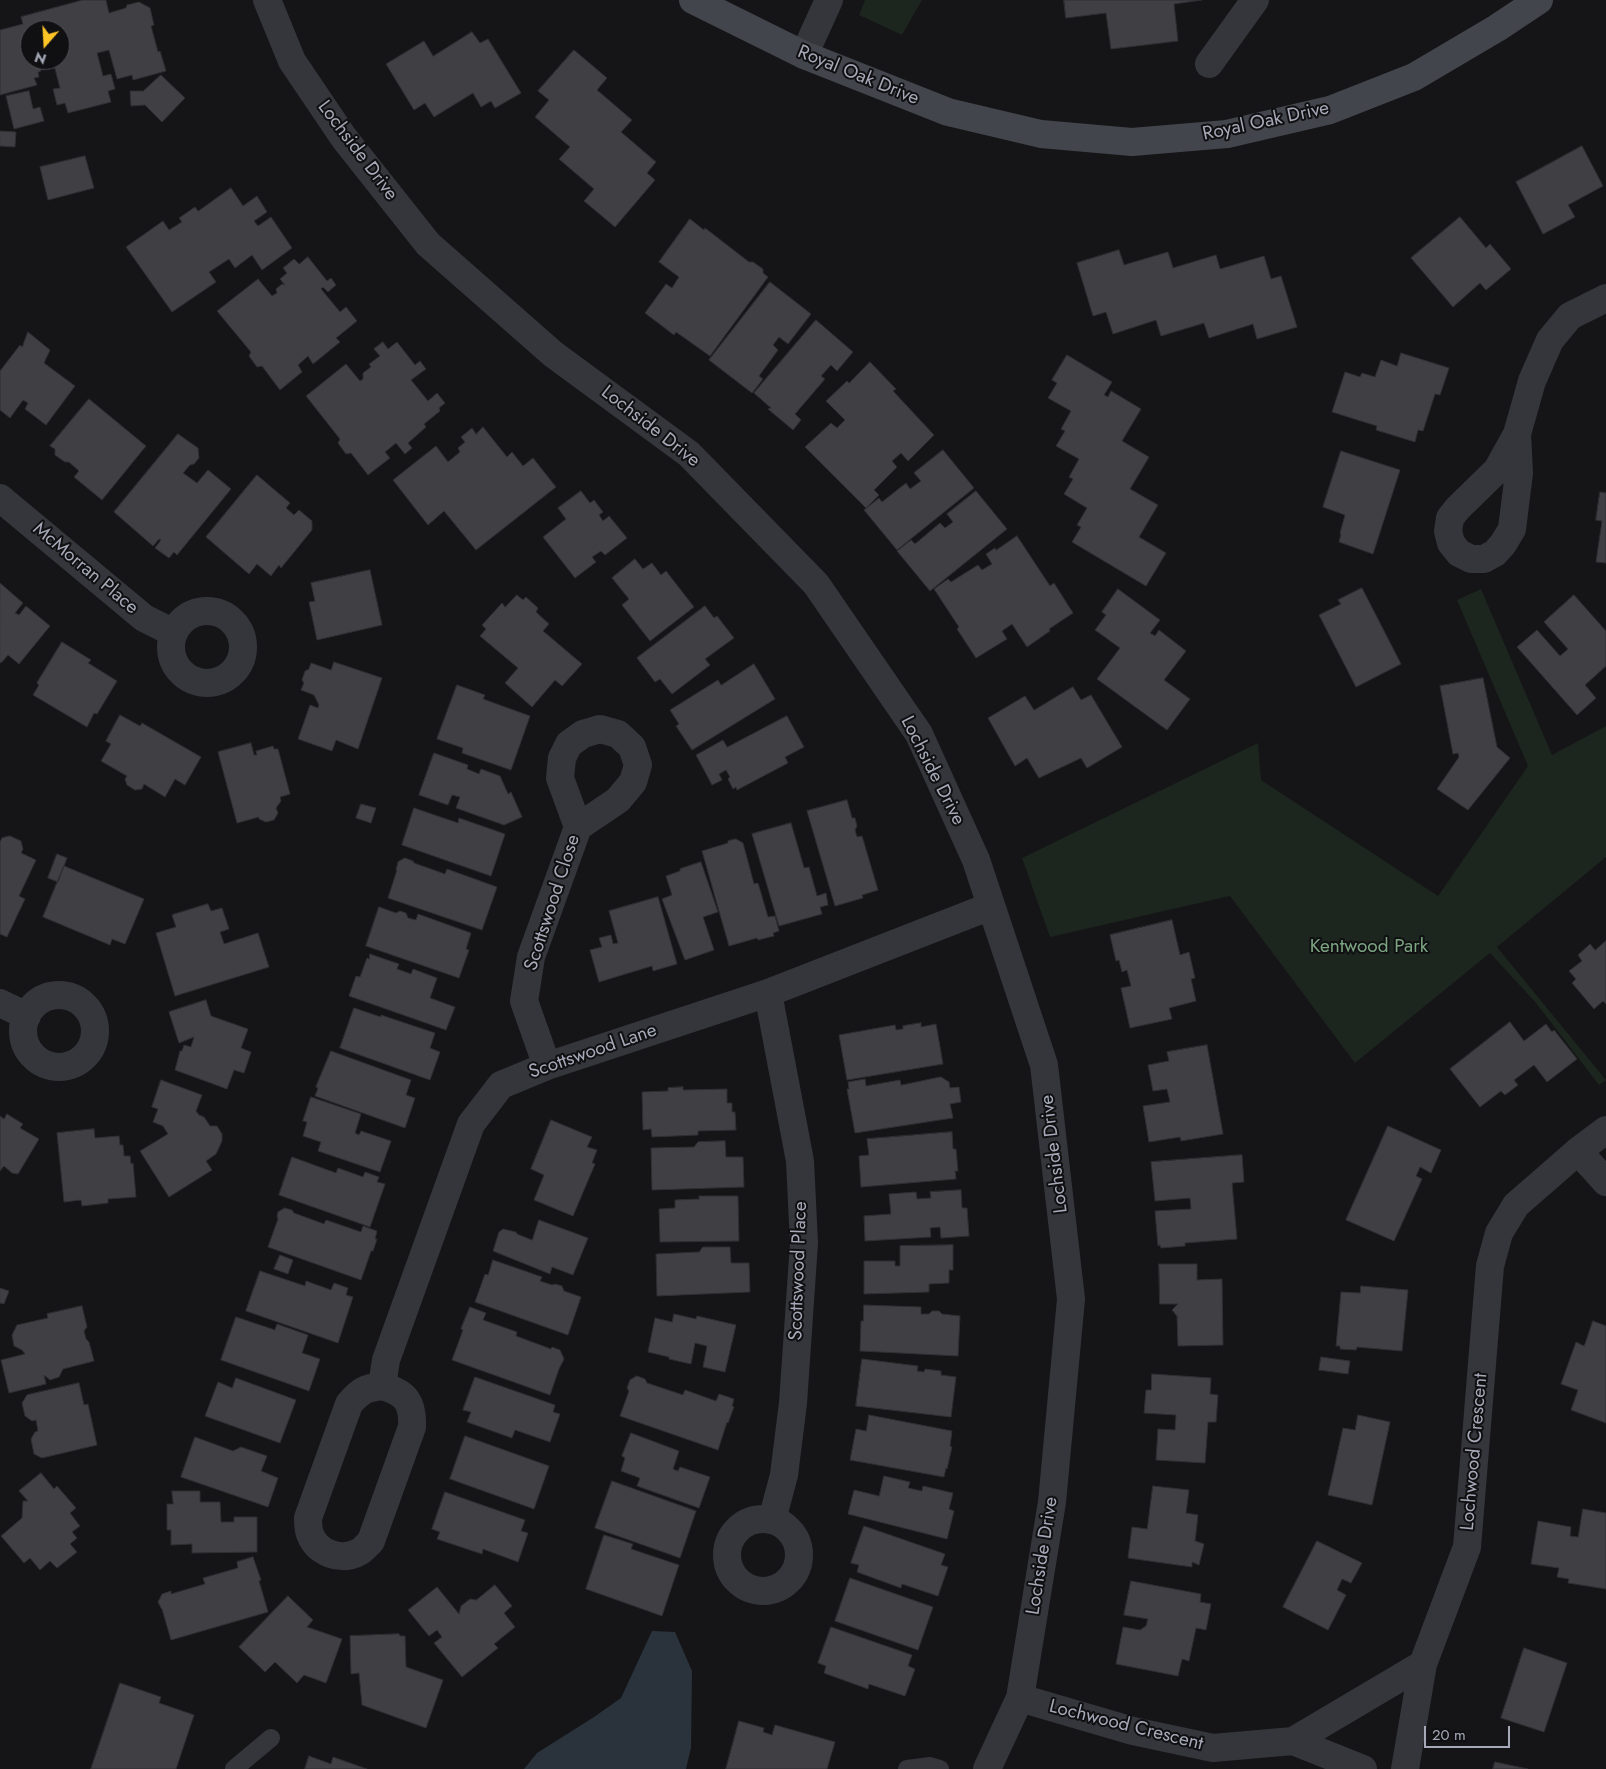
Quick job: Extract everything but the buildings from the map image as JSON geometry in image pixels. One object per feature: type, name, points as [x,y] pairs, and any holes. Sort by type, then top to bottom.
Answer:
[{"type":"main road","name":"Royal Oak Drive","points":[[693,0],[804,55],[948,112],[1041,134],[1132,142],[1227,134],[1330,110],[1414,77],[1497,28],[1539,0]]},
{"type":"street","name":"Lochside Drive","points":[[267,0],[292,61],[344,138],[428,244],[553,354],[689,454],[816,584],[919,734],[976,860],[1044,1065],[1071,1299],[1052,1502],[1020,1698],[987,1769]]},
{"type":"street","points":[[804,55],[829,0]]},
{"type":"street","points":[[1209,64],[1255,0]]},
{"type":"street","points":[[1517,434],[1532,381],[1550,340],[1570,316],[1606,298]]},
{"type":"street","name":"McMorran Place","points":[[0,498],[144,618],[174,633]]},
{"type":"street","name":"Scottswood Close","points":[[547,1066],[524,1001],[531,957],[578,826]]},
{"type":"street","name":"Scottswood Lane","points":[[382,1386],[386,1360],[471,1124],[501,1085],[547,1066],[768,993],[991,906]]},
{"type":"street","name":"Scottswood Place","points":[[768,993],[800,1161],[804,1243],[793,1403],[784,1475],[772,1520]]},
{"type":"street","points":[[0,1003],[26,1016]]},
{"type":"street","name":"Lochwood Crescent","points":[[1020,1698],[1132,1731],[1213,1748],[1293,1741],[1423,1664],[1467,1547],[1490,1266],[1499,1233],[1516,1205],[1578,1151],[1606,1130]]},
{"type":"street","points":[[1578,1151],[1606,1182]]},
{"type":"street","points":[[382,1386],[396,1390],[407,1399],[413,1413],[412,1427],[371,1542],[360,1552],[345,1557],[330,1555],[317,1546],[309,1534],[308,1518],[349,1404],[358,1394],[369,1387],[382,1386]]},
{"type":"street","points":[[1405,1769],[1423,1664]]},
{"type":"street","name":"Lochwood Crescent","points":[[1293,1741],[1363,1769]]},
{"type":"lane","points":[[234,1769],[271,1738]]},
{"type":"lane","points":[[907,1769],[930,1766],[940,1769]]},
{"type":"green space","points":[[865,0],[922,0],[902,35],[859,15]]},
{"type":"green space","name":"Kentwood Park","points":[[1481,589],[1552,755],[1606,726],[1606,857],[1497,947],[1606,1080],[1599,1085],[1536,1003],[1490,953],[1355,1063],[1230,896],[1050,937],[1022,858],[1258,743],[1261,780],[1438,896],[1528,766],[1457,600]]},
{"type":"shaded area","points":[[652,1631],[675,1632],[692,1671],[691,1748],[686,1769],[524,1769],[537,1753],[621,1698]]}]
